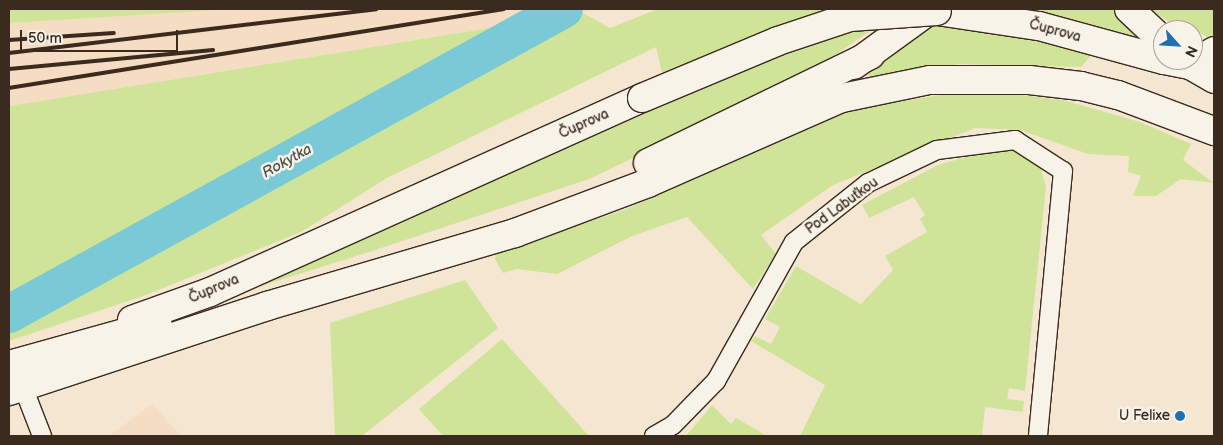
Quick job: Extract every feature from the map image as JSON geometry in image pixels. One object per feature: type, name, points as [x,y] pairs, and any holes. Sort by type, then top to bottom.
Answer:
[{"type":"main road","points":[[698,162],[870,55],[932,9]]},
{"type":"main road","points":[[1129,9],[1153,32]]},
{"type":"main road","name":"Čuprova","points":[[16,376],[210,292],[642,98],[778,41],[850,17],[879,12],[980,15],[1039,26],[1130,53],[1153,57]]},
{"type":"main road","name":"Čuprova","points":[[16,376],[526,212],[673,152],[870,55]]},
{"type":"main road","name":"Čuprova","points":[[1194,70],[1214,79]]},
{"type":"main road","points":[[16,376],[267,306],[515,233],[698,162],[842,98],[930,80],[1029,80],[1081,86],[1118,95],[1212,134]]},
{"type":"street","name":"Pod Labuťkou","points":[[654,436],[673,425],[716,381],[794,242],[868,183],[938,150],[1015,140],[1063,171],[1038,436]]},
{"type":"street","points":[[16,376],[42,436]]},
{"type":"shaded area","points":[[234,9],[606,9],[9,106],[9,23]]},
{"type":"shaded area","points":[[152,404],[181,436],[109,436]]},
{"type":"green space","points":[[9,9],[235,9],[9,23]]},
{"type":"green space","points":[[658,9],[902,9],[800,79],[589,179],[255,288],[253,284],[668,99],[656,47],[387,178],[301,232],[146,295],[9,341],[9,106],[583,13],[610,28]]},
{"type":"green space","points":[[953,9],[1113,9],[1153,44],[1153,46],[1110,34],[1081,67],[960,64],[868,77],[868,72]]},
{"type":"green space","points":[[1150,9],[1214,9],[1214,35],[1207,37],[1203,35],[1203,20],[1166,20]]},
{"type":"green space","points":[[1002,93],[1063,100],[1140,122],[1191,144],[1183,160],[1214,183],[1181,179],[1156,196],[1133,196],[1141,176],[1128,172],[1129,156],[1088,154],[1020,130],[975,128],[833,185],[761,235],[776,254],[753,289],[687,217],[632,236],[557,274],[517,269],[503,273],[495,259],[496,253],[624,210],[844,111],[946,94]]},
{"type":"green space","points":[[1004,146],[1040,165],[1046,187],[1025,391],[1009,388],[1007,399],[1024,401],[1023,412],[985,407],[982,436],[800,436],[825,385],[751,341],[755,336],[771,344],[780,327],[765,319],[796,266],[861,304],[893,270],[885,256],[927,232],[920,219],[925,215],[914,197],[869,218],[862,205],[938,165]]},
{"type":"green space","points":[[465,280],[498,328],[362,436],[335,436],[330,323]]},
{"type":"green space","points":[[502,339],[589,436],[443,436],[419,409]]},
{"type":"green space","points":[[712,405],[731,424],[736,418],[767,436],[686,436]]},
{"type":"waterway","name":"Rokytka","points":[[9,314],[564,9]]},
{"type":"railway","points":[[9,53],[376,9]]},
{"type":"railway","points":[[9,88],[504,9]]},
{"type":"railway","points":[[9,40],[114,33]]},
{"type":"railway","points":[[9,69],[213,50]]},
{"type":"place","name":"U Felixe","points":[[1180,416]]}]
